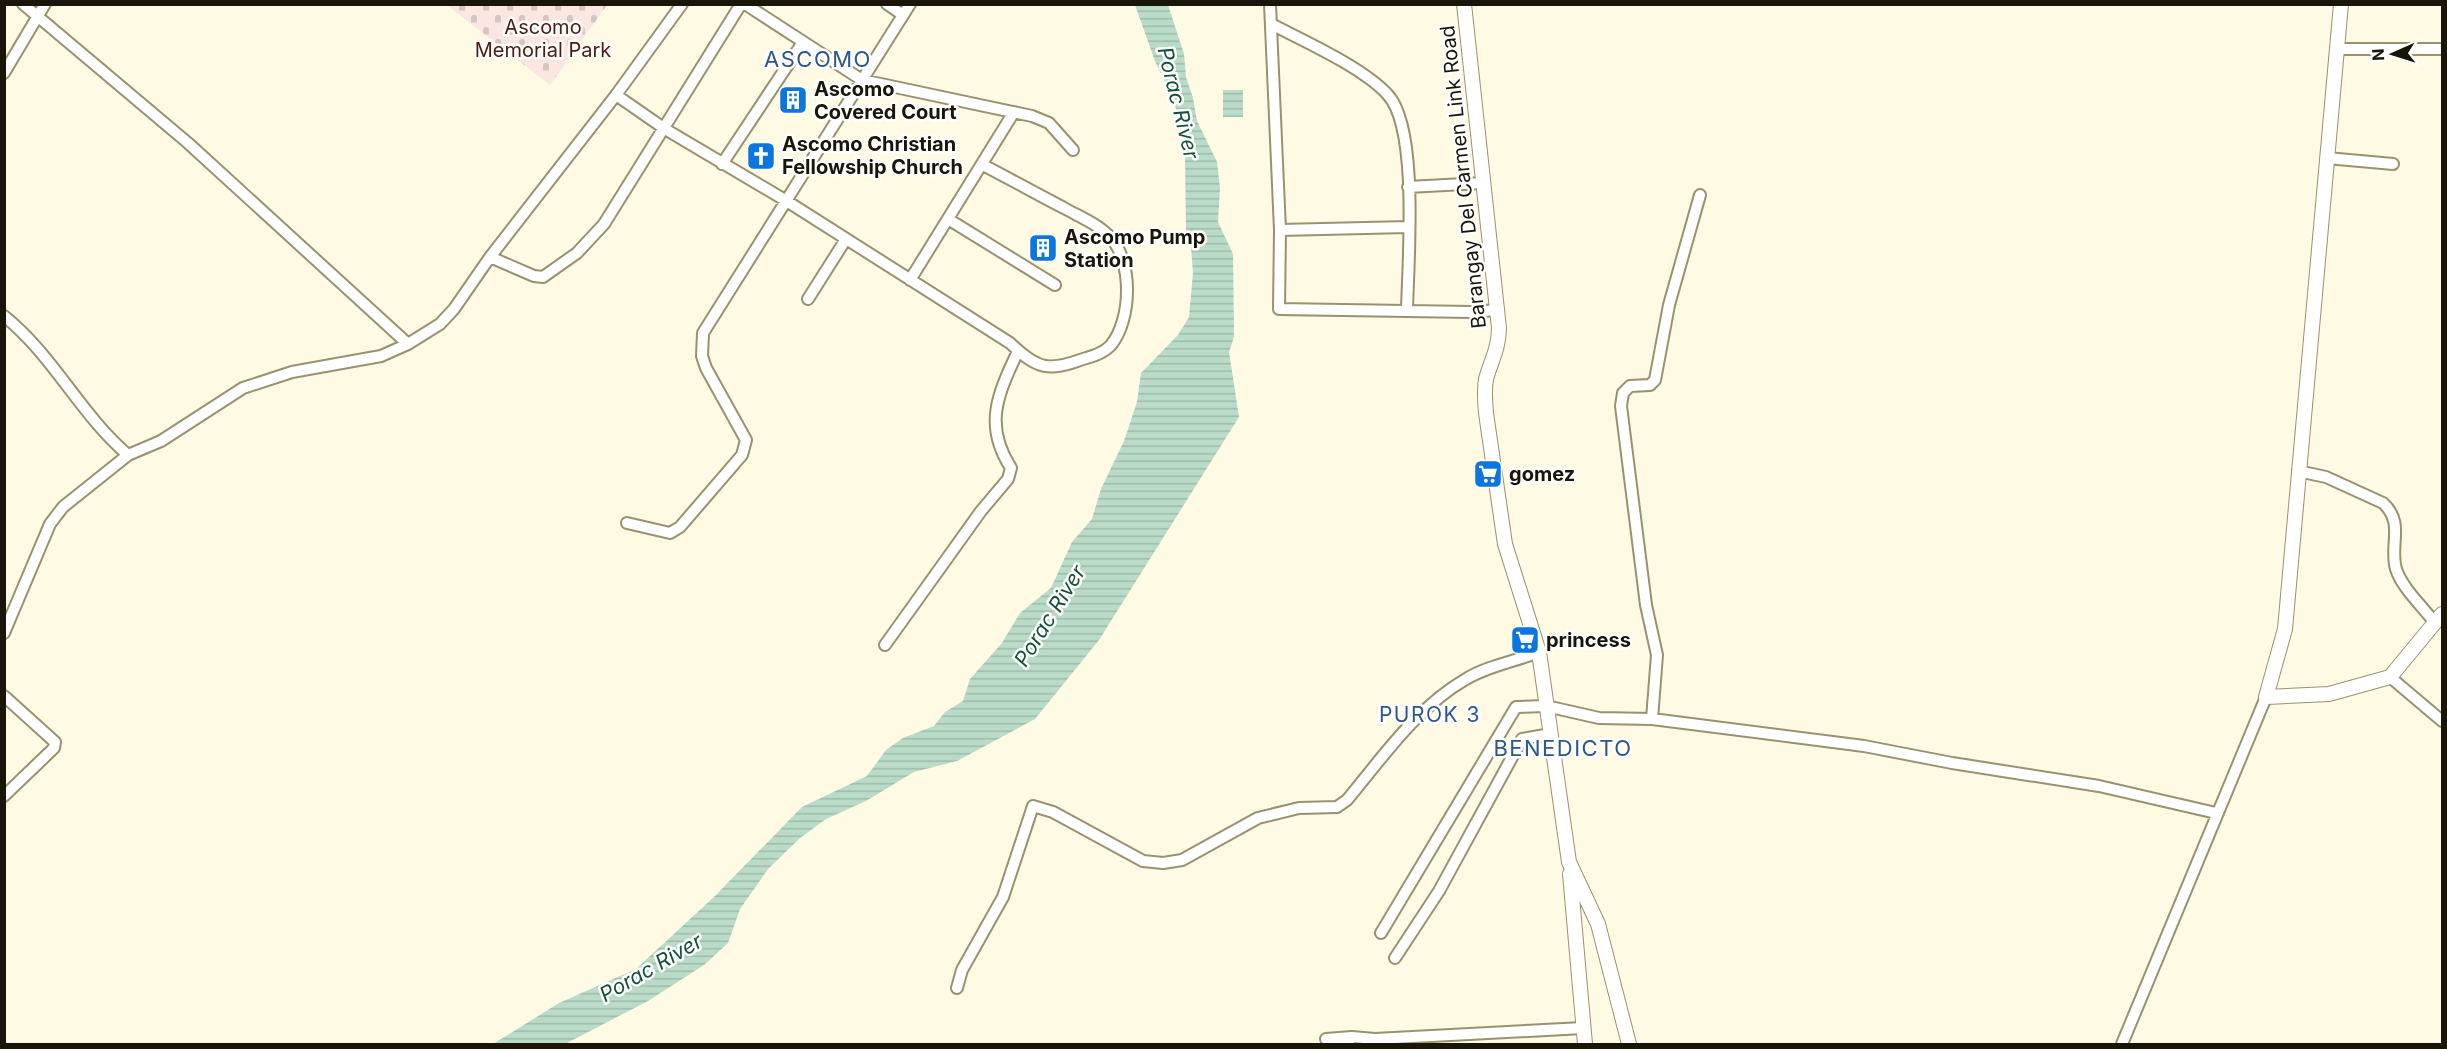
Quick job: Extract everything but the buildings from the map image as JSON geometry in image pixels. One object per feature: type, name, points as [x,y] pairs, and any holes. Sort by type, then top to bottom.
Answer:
[{"type":"street","points":[[23,4],[188,143],[408,344]]},
{"type":"street","points":[[5,72],[45,4]]},
{"type":"street","points":[[4,633],[50,524],[63,507],[128,455],[161,441],[243,388],[292,372],[360,362],[408,344],[440,324],[454,309],[490,257],[616,95],[682,4]]},
{"type":"street","points":[[490,257],[534,276],[543,277],[577,253],[604,224],[743,4],[862,80],[1032,116],[1049,123],[1073,150]]},
{"type":"street","points":[[887,4],[903,15]]},
{"type":"street","points":[[627,523],[670,532],[680,528],[698,510],[745,448],[746,440],[706,368],[702,356],[703,333],[910,4]]},
{"type":"street","points":[[1270,4],[1280,230],[1279,309],[1471,312],[1497,310]]},
{"type":"street","name":"Barangay Del Carmen Link Road","points":[[1464,4],[1497,310],[1499,346],[1487,378],[1486,413],[1505,544],[1539,652],[1569,862],[1598,924],[1629,1044]]},
{"type":"street","points":[[2122,1044],[2266,697],[2285,629],[2341,4]]},
{"type":"street","points":[[1271,24],[1378,85],[1389,95],[1401,119],[1407,153],[1407,310]]},
{"type":"street","points":[[722,164],[803,42]]},
{"type":"street","points":[[2336,49],[2442,49]]},
{"type":"street","points":[[616,95],[665,129],[846,239],[1041,367],[1053,368],[1101,353],[1111,345],[1117,334],[1127,300],[1127,273],[1122,253],[1098,227],[983,165]]},
{"type":"street","points":[[910,280],[1014,112]]},
{"type":"street","points":[[2327,158],[2393,164]]},
{"type":"street","points":[[1408,187],[1483,183]]},
{"type":"street","points":[[1652,719],[1657,655],[1646,605],[1621,406],[1623,393],[1630,386],[1650,385],[1655,380],[1669,305],[1700,195]]},
{"type":"street","points":[[948,219],[1055,285]]},
{"type":"street","points":[[1280,230],[1408,227]]},
{"type":"street","points":[[808,299],[846,239]]},
{"type":"street","points":[[4,316],[24,332],[44,355],[71,394],[111,441],[128,455]]},
{"type":"street","points":[[885,645],[981,511],[1008,479],[1011,468],[999,445],[994,417],[1002,388],[1018,351]]},
{"type":"street","points":[[2266,697],[2329,694],[2390,677],[2439,618],[2397,573],[2394,557],[2397,534],[2390,510],[2383,503],[2326,477],[2298,471]]},
{"type":"street","points":[[957,988],[962,970],[1003,897],[1033,806],[1053,812],[1143,861],[1163,863],[1182,860],[1258,819],[1299,808],[1337,807],[1347,800],[1412,724],[1466,678],[1539,652]]},
{"type":"street","points":[[2390,677],[2442,721]]},
{"type":"street","points":[[4,696],[55,742],[54,747],[4,796]]},
{"type":"street","points":[[1381,933],[1516,707],[1546,706],[1599,718],[1652,719],[1864,746],[1952,763],[2099,786],[2216,813]]},
{"type":"street","points":[[1395,958],[1439,891],[1522,739],[1551,734]]},
{"type":"street","points":[[1569,862],[1585,1044]]},
{"type":"street","points":[[1326,1038],[1349,1041],[1583,1028]]},
{"type":"green space","name":"Ascomo Memorial Park","points":[[447,5],[607,5],[550,85]]},
{"type":"water","name":"Porac River","points":[[1135,5],[1168,5],[1184,54],[1186,77],[1197,121],[1217,162],[1220,188],[1218,222],[1233,254],[1234,337],[1229,352],[1239,417],[1099,640],[1035,719],[957,761],[914,772],[866,801],[826,819],[800,838],[768,869],[740,909],[728,943],[704,965],[648,1001],[565,1044],[493,1044],[559,1003],[636,969],[715,896],[802,807],[867,776],[886,750],[903,738],[934,726],[945,712],[963,701],[970,679],[1002,643],[1020,613],[1051,588],[1072,542],[1092,519],[1101,489],[1124,441],[1137,402],[1141,373],[1178,335],[1189,317],[1193,273],[1191,247],[1186,229],[1185,154],[1174,100],[1155,61]]},
{"type":"water","points":[[1223,90],[1243,90],[1243,117],[1223,117]]},
{"type":"place","name":"Ascomo Covered Court","points":[[793,100]]},
{"type":"place","name":"Ascomo Christian Fellowship Church","points":[[761,156]]},
{"type":"place","name":"Ascomo Pump Station","points":[[1043,248]]},
{"type":"place","name":"gomez","points":[[1488,474]]},
{"type":"place","name":"princess","points":[[1525,640]]},
{"type":"district","name":"ASCOMO","points":[[818,59]]},
{"type":"district","name":"PUROK 3","points":[[1430,715]]},
{"type":"district","name":"BENEDICTO","points":[[1563,748]]}]
